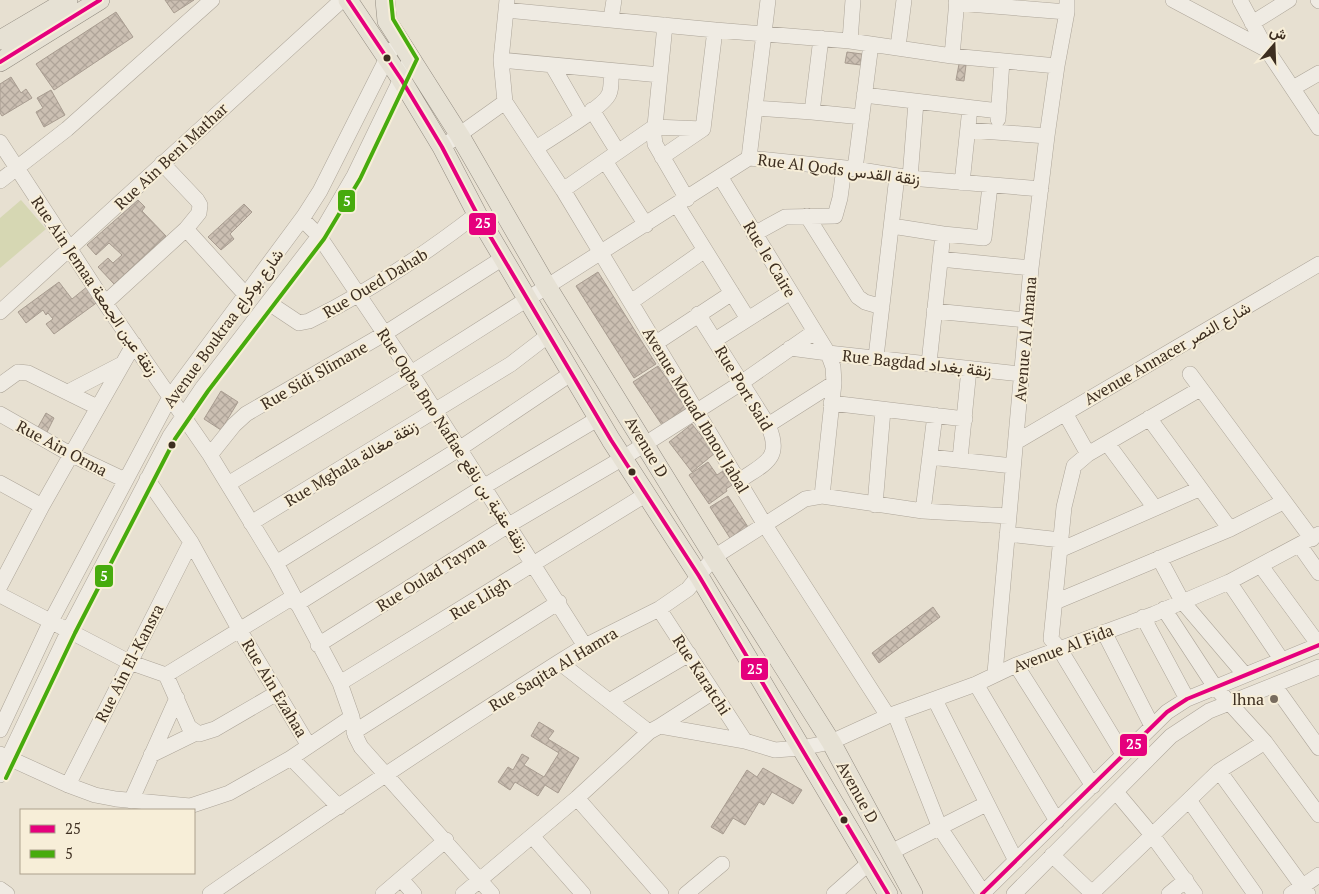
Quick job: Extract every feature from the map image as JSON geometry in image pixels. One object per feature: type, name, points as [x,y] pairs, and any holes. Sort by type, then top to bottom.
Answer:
[{"type":"main road","points":[[0,40],[68,0]]},
{"type":"main road","name":"Avenue D","points":[[348,0],[401,79],[503,258],[645,495],[699,576],[888,894]]},
{"type":"main road","name":"Avenue D","points":[[385,0],[387,21],[460,136],[546,285],[831,742],[913,894]]},
{"type":"main road","points":[[0,62],[89,3]]},
{"type":"street","points":[[0,181],[67,129],[212,0]]},
{"type":"street","name":"Rue Ain Beni Mathar","points":[[0,312],[342,0]]},
{"type":"street","points":[[612,19],[614,0]]},
{"type":"street","points":[[749,158],[768,0]]},
{"type":"street","points":[[850,41],[853,0]]},
{"type":"street","points":[[898,48],[904,0]]},
{"type":"street","points":[[1173,0],[1267,50]]},
{"type":"street","points":[[1240,0],[1267,50],[1293,88],[1313,107],[1319,128]]},
{"type":"street","points":[[1252,23],[1289,0]]},
{"type":"street","points":[[952,56],[957,1],[1069,4]]},
{"type":"street","name":"Avenue Al Amana","points":[[995,674],[1031,268],[1056,66],[1069,4]]},
{"type":"street","points":[[442,148],[505,102],[501,60],[507,5],[562,7],[612,19],[850,41],[952,56],[1056,66]]},
{"type":"street","points":[[665,25],[654,127],[655,144],[705,250],[748,319]]},
{"type":"street","points":[[662,157],[703,129],[715,30]]},
{"type":"street","name":"Avenue Boukraa شارع بوكراع","points":[[0,730],[51,621],[170,397],[302,219],[320,191],[386,58],[398,38]]},
{"type":"street","points":[[812,112],[821,38]]},
{"type":"street","points":[[754,234],[785,217],[828,217],[836,214],[862,117],[871,44]]},
{"type":"street","name":"Avenue Boukraa شارع بوكراع","points":[[0,775],[4,755],[147,479],[183,416],[319,236],[343,196],[411,58]]},
{"type":"street","points":[[501,60],[660,75]]},
{"type":"street","points":[[997,133],[1002,61]]},
{"type":"street","points":[[552,65],[587,114],[618,152]]},
{"type":"street","points":[[536,148],[587,114],[609,94],[611,71]]},
{"type":"street","points":[[1293,88],[1319,73]]},
{"type":"street","points":[[864,95],[999,111]]},
{"type":"street","name":"Avenue Mouad Ibnou Jabal","points":[[505,102],[562,190],[765,525],[891,715],[940,828],[982,894]]},
{"type":"street","points":[[876,357],[892,226],[916,102]]},
{"type":"street","points":[[756,108],[862,117]]},
{"type":"street","points":[[962,183],[970,108]]},
{"type":"street","points":[[562,190],[654,127],[703,129]]},
{"type":"street","points":[[968,130],[1047,136]]},
{"type":"street","name":"Rue Ain Jemaa زنقة عين الجمعة","points":[[0,142],[104,304],[134,344],[210,455],[276,563],[340,683],[361,747],[446,840],[492,894]]},
{"type":"street","name":"Rue Al Qods زنقة القدس","points":[[228,484],[411,373],[527,297],[601,254],[749,158],[903,177],[1040,189]]},
{"type":"street","points":[[605,161],[646,225]]},
{"type":"street","points":[[104,304],[186,229],[200,213],[200,205],[162,163]]},
{"type":"street","name":"Rue le Caire","points":[[720,178],[817,336]]},
{"type":"street","points":[[982,264],[990,186]]},
{"type":"street","name":"Rue Oued Dahab","points":[[269,303],[299,324],[309,321],[359,296],[424,255],[478,214]]},
{"type":"street","points":[[807,216],[858,297],[865,302],[882,307]]},
{"type":"street","name":"Rue Oqba Bno Nafiae زنقة عقبة بن نافع","points":[[302,219],[319,236],[411,373],[507,526],[559,602],[585,646]]},
{"type":"street","points":[[892,226],[984,238]]},
{"type":"street","points":[[186,229],[245,294]]},
{"type":"street","points":[[929,363],[943,234]]},
{"type":"street","points":[[630,302],[705,250]]},
{"type":"street","name":"Rue Sidi Slimane","points":[[210,455],[234,425],[246,414],[384,334],[503,258]]},
{"type":"street","points":[[940,259],[1031,268]]},
{"type":"street","name":"Avenue Annacer شارع النصر","points":[[1016,442],[1319,264]]},
{"type":"street","points":[[715,340],[789,292]]},
{"type":"street","points":[[656,343],[732,293]]},
{"type":"street","points":[[934,311],[1026,320]]},
{"type":"street","name":"Rue Port Said","points":[[698,314],[775,440],[773,453],[762,465],[739,481]]},
{"type":"street","name":"Rue Mghala زنقة مغالة","points":[[252,523],[510,364],[550,334]]},
{"type":"street","points":[[623,458],[741,383],[790,348],[817,336]]},
{"type":"street","name":"Rue Bagdad زنقة بغداد","points":[[817,336],[828,353],[1021,374]]},
{"type":"street","points":[[0,586],[70,454],[134,344]]},
{"type":"street","points":[[790,348],[828,353],[833,367],[834,383],[822,496],[923,511],[1008,516]]},
{"type":"street","points":[[68,392],[123,363]]},
{"type":"street","points":[[960,459],[969,369]]},
{"type":"street","points":[[0,385],[12,375],[23,372],[97,407]]},
{"type":"street","points":[[276,563],[459,449],[572,373]]},
{"type":"street","points":[[1190,374],[1310,540],[1319,573]]},
{"type":"street","points":[[768,426],[834,383]]},
{"type":"street","points":[[1123,754],[1059,648],[1051,639],[1071,472],[1078,462],[1088,454],[1200,389]]},
{"type":"street","points":[[832,404],[965,418]]},
{"type":"street","points":[[874,505],[884,410]]},
{"type":"street","points":[[1066,413],[1088,454]]},
{"type":"street","name":"Rue Ain Orma","points":[[0,414],[70,454],[125,480]]},
{"type":"street","points":[[923,511],[935,415]]},
{"type":"street","points":[[166,675],[295,601],[483,486],[599,418]]},
{"type":"street","points":[[1149,418],[1198,488],[1230,529]]},
{"type":"street","points":[[1107,443],[1156,508]]},
{"type":"street","points":[[930,456],[1013,466]]},
{"type":"street","name":"Rue Oulad Tayma","points":[[318,644],[507,526],[623,458]]},
{"type":"street","name":"Rue Ain Ezahaa","points":[[147,479],[191,542],[240,631],[309,746]]},
{"type":"street","points":[[0,483],[42,506]]},
{"type":"street","points":[[1007,534],[1061,545],[1156,508],[1198,488]]},
{"type":"street","name":"Rue Lligh","points":[[340,683],[645,495]]},
{"type":"street","name":"Rue Saqita Al Hamra","points":[[219,892],[385,773],[585,646],[659,609],[688,589],[714,557],[805,499],[822,496]]},
{"type":"street","points":[[1055,602],[1230,529],[1283,502]]},
{"type":"street","name":"Avenue Al Fida","points":[[655,729],[745,741],[766,749],[802,748],[831,742],[891,715],[976,684],[1016,665],[1182,602],[1229,582],[1310,540]]},
{"type":"street","name":"Rue Ain El-Kansra","points":[[68,785],[191,542]]},
{"type":"street","points":[[1159,558],[1182,602],[1245,675]]},
{"type":"street","points":[[982,894],[1152,726],[1187,699],[1319,645],[1261,566]]},
{"type":"street","points":[[1229,582],[1281,659]]},
{"type":"street","points":[[0,595],[129,662],[166,675],[189,726],[196,733]]},
{"type":"street","points":[[4,755],[68,785],[95,795],[131,801],[190,806],[206,802],[229,793],[309,746],[353,724],[559,602]]},
{"type":"street","name":"Rue Karatchi","points":[[659,609],[745,741]]},
{"type":"street","points":[[1164,609],[1215,687],[1265,742],[1319,815]]},
{"type":"street","points":[[1143,617],[1187,699]]},
{"type":"street","points":[[1104,632],[1152,726]]},
{"type":"street","points":[[611,700],[689,654]]},
{"type":"street","points":[[559,662],[655,729]]},
{"type":"street","points":[[1016,665],[1093,786]]},
{"type":"street","points":[[1014,894],[1171,736],[1209,711],[1319,667]]},
{"type":"street","points":[[976,684],[1057,821]]},
{"type":"street","points":[[1274,685],[1318,743]]},
{"type":"street","points":[[463,894],[655,729],[713,692]]},
{"type":"street","points":[[151,754],[196,733],[202,734],[216,729],[277,693]]},
{"type":"street","points":[[131,801],[176,698]]},
{"type":"street","points":[[935,700],[1016,861]]},
{"type":"street","points":[[1052,855],[1092,894],[1219,771],[1265,742]]},
{"type":"street","points":[[291,758],[339,807]]},
{"type":"street","points":[[1219,771],[1300,892],[1319,875]]},
{"type":"street","points":[[1116,792],[1152,835],[1196,894]]},
{"type":"street","points":[[577,798],[661,894]]},
{"type":"street","points":[[1189,800],[1255,894]]},
{"type":"street","points":[[891,852],[986,804]]},
{"type":"street","points":[[532,836],[583,894]]},
{"type":"street","points":[[383,894],[446,840]]},
{"type":"street","points":[[834,894],[870,862]]},
{"type":"street","points":[[686,894],[722,864]]},
{"type":"street","points":[[401,879],[414,894]]},
{"type":"street","points":[[1169,894],[1186,880]]},
{"type":"street","points":[[0,889],[7,894]]},
{"type":"green space","points":[[21,200],[46,229],[0,268],[0,218]]},
{"type":"building","points":[[165,0],[194,0],[174,13]]},
{"type":"building","points":[[116,12],[133,37],[54,90],[36,64]]},
{"type":"building","points":[[847,52],[862,54],[861,65],[845,63]]},
{"type":"building","points":[[959,64],[966,65],[964,81],[956,80]]},
{"type":"building","points":[[11,77],[21,93],[26,89],[32,98],[2,116],[0,113],[0,84]]},
{"type":"building","points":[[51,90],[65,115],[44,127],[36,112],[43,108],[37,98]]},
{"type":"building","points":[[138,200],[145,207],[142,211],[166,236],[114,284],[98,267],[108,258],[113,263],[122,255],[109,243],[96,255],[87,245]]},
{"type":"building","points":[[244,204],[252,212],[230,234],[234,239],[221,250],[208,237]]},
{"type":"building","points":[[598,272],[656,364],[634,378],[576,286]]},
{"type":"building","points":[[59,282],[72,299],[88,286],[99,301],[54,334],[46,324],[53,319],[48,313],[46,315],[43,310],[26,323],[18,312]]},
{"type":"building","points":[[658,366],[687,408],[662,425],[633,382]]},
{"type":"building","points":[[221,391],[238,402],[221,430],[204,419]]},
{"type":"building","points":[[46,413],[54,418],[46,434],[37,429]]},
{"type":"building","points":[[692,424],[715,453],[692,472],[669,442]]},
{"type":"building","points":[[708,462],[717,475],[723,471],[732,485],[709,504],[689,475]]},
{"type":"building","points":[[728,496],[748,527],[730,538],[710,507]]},
{"type":"building","points":[[933,607],[940,617],[879,663],[872,653]]},
{"type":"building","points":[[539,722],[554,731],[548,739],[579,758],[558,793],[545,785],[538,796],[515,782],[510,790],[498,782],[508,767],[513,770],[522,754],[529,758],[524,765],[544,777],[559,753],[531,736]]},
{"type":"building","points":[[763,768],[802,790],[793,804],[772,792],[764,805],[759,802],[745,825],[733,818],[723,834],[711,827],[747,770],[757,777]]},
{"type":"transit line","name":"25","points":[[0,62],[100,0]]},
{"type":"transit line","name":"25","points":[[348,0],[401,79],[442,147],[477,214],[611,440],[699,576],[888,894]]},
{"type":"transit line","name":"5","points":[[6,778],[75,633],[175,439],[208,391],[324,239],[360,179],[417,59],[393,19],[391,0]]},
{"type":"transit line","name":"25","points":[[982,894],[1167,712],[1187,699],[1319,645]]},
{"type":"place","name":"lhna","points":[[1274,699]]}]
